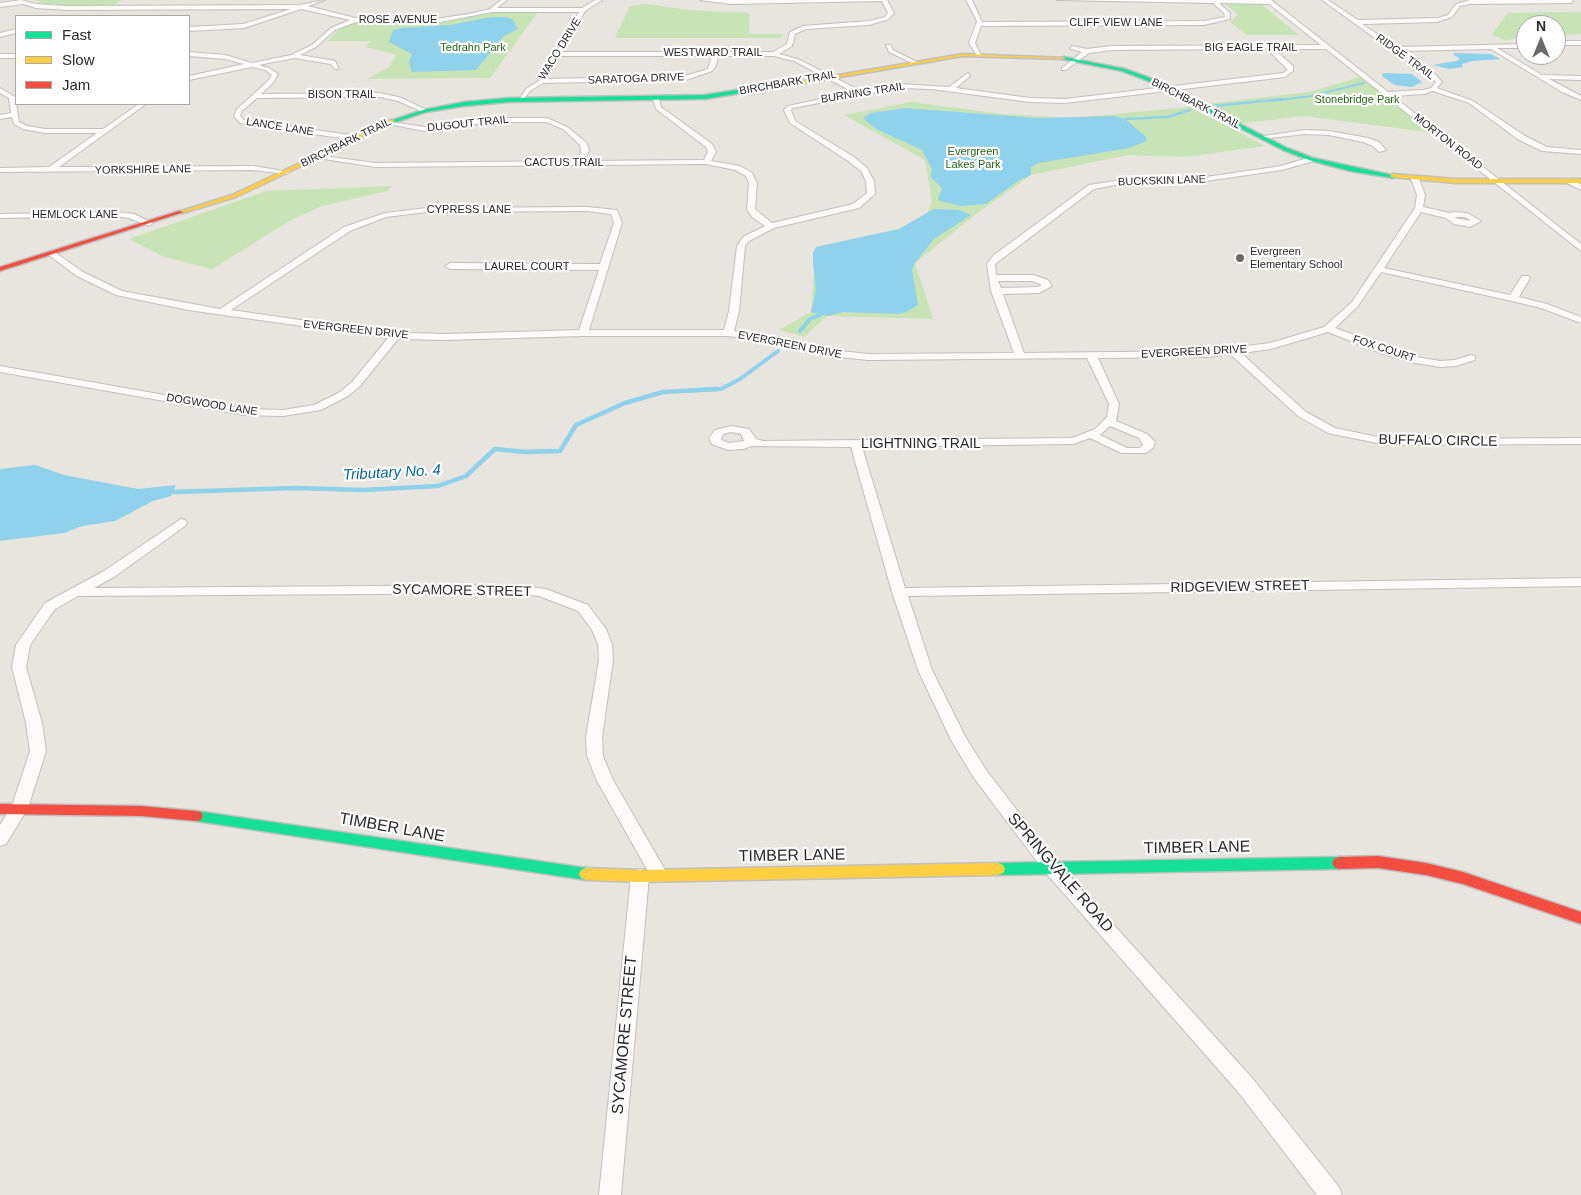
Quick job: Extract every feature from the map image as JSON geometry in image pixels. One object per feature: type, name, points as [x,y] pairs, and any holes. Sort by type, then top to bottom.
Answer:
[{"type":"street","points":[[190,30],[244,26],[322,0]]},
{"type":"street","name":"ROSE AVENUE","points":[[0,5],[23,1],[43,7],[67,8],[304,7],[355,20],[435,21],[469,16],[492,10],[504,0]]},
{"type":"street","name":"WACO DRIVE","points":[[521,99],[528,90],[542,81],[583,10],[599,0]]},
{"type":"street","points":[[703,0],[751,2],[882,0],[891,13],[887,18],[869,23],[805,27],[792,33],[790,45],[774,54]]},
{"type":"street","points":[[969,0],[980,24],[972,43],[978,54]]},
{"type":"street","points":[[1060,0],[1269,1]]},
{"type":"street","name":"RIDGE TRAIL","points":[[1325,0],[1437,78],[1439,82],[1433,89],[1417,93],[1387,94]]},
{"type":"street","points":[[1356,22],[1437,20],[1450,16],[1460,4],[1490,0],[1571,0]]},
{"type":"street","name":"CLIFF VIEW LANE","points":[[980,24],[1198,23],[1224,20],[1228,14],[1214,1]]},
{"type":"street","name":"MORTON ROAD","points":[[1269,1],[1581,248]]},
{"type":"street","points":[[54,15],[67,8]]},
{"type":"street","points":[[492,10],[583,10]]},
{"type":"street","points":[[190,78],[254,66],[293,56],[314,46],[333,29],[355,20]]},
{"type":"street","points":[[0,35],[15,31]]},
{"type":"street","points":[[1566,43],[1581,43]]},
{"type":"street","points":[[888,46],[891,51],[914,62]]},
{"type":"street","name":"BIG EAGLE TRAIL","points":[[1074,54],[1112,48],[1328,47]]},
{"type":"street","points":[[1395,49],[1516,47]]},
{"type":"street","points":[[1175,48],[1180,55]]},
{"type":"street","name":"BURNING TRAIL","points":[[728,333],[734,311],[741,246],[751,235],[771,226],[856,206],[869,197],[871,185],[864,170],[851,159],[792,122],[788,110],[800,104],[860,92],[909,86],[1054,102],[1285,75],[1291,70],[1290,66],[1270,48]]},
{"type":"street","points":[[1494,48],[1542,78],[1581,98]]},
{"type":"street","points":[[1064,69],[1074,54],[1087,51]]},
{"type":"street","name":"SARATOGA DRIVE","points":[[542,81],[686,78],[710,70],[713,66],[715,53]]},
{"type":"street","name":"LANCE LANE","points":[[190,54],[221,56],[267,69],[276,75],[237,113],[238,118],[242,122],[354,138]]},
{"type":"street","name":"WESTWARD TRAIL","points":[[558,54],[774,54],[796,60],[860,92]]},
{"type":"street","name":"BIRCHBARK TRAIL","points":[[0,269],[234,196],[385,123],[425,111],[475,102],[521,99],[656,99],[715,96],[914,62],[978,54],[1074,54],[1129,72],[1261,138],[1311,159],[1366,172],[1415,179],[1576,181]]},
{"type":"street","points":[[0,56],[15,56]]},
{"type":"street","points":[[293,56],[333,62],[337,68]]},
{"type":"street","points":[[950,90],[968,75]]},
{"type":"street","points":[[1542,78],[1581,78]]},
{"type":"street","points":[[1433,89],[1471,102],[1522,138],[1539,146],[1581,152]]},
{"type":"street","points":[[0,90],[13,93],[16,123],[32,130],[105,131]]},
{"type":"street","name":"BISON TRAIL","points":[[256,96],[380,95],[400,99],[425,111]]},
{"type":"street","points":[[656,99],[658,108],[709,146],[712,152],[706,162]]},
{"type":"street","points":[[49,170],[143,105]]},
{"type":"street","points":[[0,117],[15,114]]},
{"type":"street","name":"DUGOUT TRAIL","points":[[385,123],[425,129],[493,120],[546,120],[565,128],[583,144],[585,150],[581,163]]},
{"type":"street","points":[[1261,138],[1305,132],[1330,133],[1370,142],[1382,150]]},
{"type":"street","name":"CACTUS TRAIL","points":[[316,157],[367,164],[706,162],[736,168],[749,175],[753,182],[751,209],[755,215],[771,226]]},
{"type":"street","name":"BUCKSKIN LANE","points":[[992,278],[990,268],[997,257],[1092,187],[1122,182],[1199,180],[1282,168],[1311,159]]},
{"type":"street","name":"YORKSHIRE LANE","points":[[0,170],[253,168],[286,172]]},
{"type":"street","points":[[1415,179],[1421,195],[1419,209],[1450,216]]},
{"type":"street","points":[[1576,181],[1581,188]]},
{"type":"street","name":"CYPRESS LANE","points":[[223,312],[354,226],[385,215],[416,210],[587,209],[614,212],[618,223],[583,333]]},
{"type":"street","name":"EVERGREEN DRIVE","points":[[50,253],[85,278],[119,293],[223,312],[395,336],[728,333],[854,356],[1020,356],[1234,352],[1270,346],[1328,329],[1355,304],[1419,209]]},
{"type":"street","name":"HEMLOCK LANE","points":[[0,216],[115,214],[130,216],[149,223]]},
{"type":"street","name":"LAUREL COURT","points":[[450,266],[604,267]]},
{"type":"street","points":[[1378,269],[1513,298],[1550,308],[1581,320]]},
{"type":"street","points":[[996,290],[1038,290],[1047,286],[1045,282],[1033,278],[992,278],[996,290],[1020,356]]},
{"type":"street","points":[[1513,298],[1524,278]]},
{"type":"street","name":"FOX COURT","points":[[1328,329],[1387,352],[1415,360],[1440,364],[1456,363],[1471,358]]},
{"type":"street","name":"DOGWOOD LANE","points":[[0,369],[244,412],[273,414],[321,412],[356,384],[395,336]]},
{"type":"street","name":"BUFFALO CIRCLE","points":[[1234,352],[1302,414],[1332,431],[1387,442],[1581,441]]},
{"type":"street","points":[[1091,355],[1114,404],[1109,422],[1143,436],[1149,442],[1149,446],[1142,451],[1125,451],[1092,435]]},
{"type":"street","name":"LIGHTNING TRAIL","points":[[750,442],[763,444],[856,445],[1065,443],[1092,435],[1109,422]]},
{"type":"street","name":"SPRINGVALE ROAD","points":[[856,445],[899,592],[926,670],[959,740],[1003,807],[1051,867],[1246,1086],[1331,1195]]},
{"type":"street","points":[[0,839],[20,808],[38,751],[34,723],[21,681],[19,657],[30,633],[50,606],[109,574],[181,523]]},
{"type":"street","name":"RIDGEVIEW STREET","points":[[899,592],[1581,582]]},
{"type":"street","name":"SYCAMORE STREET","points":[[78,592],[513,589],[541,592],[583,608],[599,628],[605,644],[606,660],[594,737],[598,766],[650,876],[610,1195]]},
{"type":"street","name":"TIMBER LANE","points":[[0,809],[140,810],[222,818],[533,869],[570,873],[650,876],[1378,862],[1426,869],[1463,878],[1581,918]]},
{"type":"green space","points":[[35,0],[122,0],[113,5],[66,6],[45,4]]},
{"type":"green space","points":[[647,4],[688,10],[750,13],[749,34],[783,34],[781,38],[615,38],[630,6]]},
{"type":"green space","points":[[1226,4],[1261,4],[1299,35],[1247,35],[1230,22],[1238,15]]},
{"type":"green space","name":"Tedrahn Park","points":[[496,11],[538,12],[490,78],[367,79],[389,67],[396,55],[366,47],[371,41],[327,41],[340,29],[357,22],[429,23],[462,19]]},
{"type":"green space","points":[[1581,12],[1581,34],[1566,35],[1566,15],[1516,15],[1516,38],[1505,41],[1492,34],[1508,13]]},
{"type":"green space","name":"Stonebridge Park","points":[[1363,76],[1435,133],[1304,116],[1235,124],[1197,105],[1310,92]]},
{"type":"green space","name":"Evergreen Lakes Park","points":[[911,102],[1002,114],[1075,118],[1190,107],[1265,146],[1185,157],[1128,155],[1031,175],[980,211],[915,263],[933,319],[827,316],[804,337],[779,330],[811,312],[816,247],[899,229],[927,214],[932,201],[925,160],[844,115]]},
{"type":"green space","points":[[391,186],[388,191],[322,206],[293,219],[212,269],[164,257],[129,239],[266,191]]},
{"type":"water","points":[[492,17],[512,19],[518,29],[504,36],[476,70],[412,72],[409,62],[412,54],[389,42],[393,30],[449,25]]},
{"type":"water","points":[[1453,54],[1491,54],[1500,59],[1473,61],[1462,64],[1463,67],[1450,69],[1433,65],[1460,59]]},
{"type":"water","points":[[1382,74],[1412,74],[1422,82],[1412,87],[1395,85],[1383,77]]},
{"type":"water","points":[[905,108],[1037,118],[1114,116],[1125,119],[1145,136],[1147,141],[1129,148],[1039,163],[1031,167],[1031,175],[1018,181],[986,204],[961,206],[938,199],[942,188],[931,177],[932,169],[922,150],[876,129],[863,118],[871,113]]},
{"type":"water","points":[[934,209],[959,210],[971,215],[934,239],[915,263],[912,270],[918,305],[898,314],[843,312],[827,316],[811,312],[816,290],[813,253],[816,247],[899,229]]},
{"type":"water","points":[[35,465],[64,475],[138,489],[176,485],[171,496],[153,501],[115,521],[82,526],[64,533],[0,541],[0,469]]},
{"type":"waterway","points":[[1272,101],[1311,96],[1364,83]]},
{"type":"waterway","points":[[1214,106],[1282,99]]},
{"type":"waterway","points":[[1125,119],[1168,117],[1190,110]]},
{"type":"waterway","name":"Tributary No. 4","points":[[800,331],[810,319],[820,315]]},
{"type":"waterway","name":"Tributary No. 4","points":[[712,389],[721,389],[740,379],[778,351]]},
{"type":"waterway","name":"Tributary No. 4","points":[[173,492],[296,488],[364,490],[438,486],[466,476],[495,449],[525,452],[560,451],[576,425],[625,403],[663,392],[712,389]]},
{"type":"waterway","name":"Tributary No. 4","points":[[694,390],[712,389]]},
{"type":"waterway","name":"Tributary No. 4","points":[[712,389],[718,389]]},
{"type":"traffic: fast","points":[[1064,58],[1123,70],[1148,79],[1285,149],[1311,159],[1350,169],[1393,176]]},
{"type":"traffic: fast","points":[[393,121],[425,111],[464,104],[509,100],[705,97],[800,82]]},
{"type":"traffic: fast","points":[[196,816],[586,874]]},
{"type":"traffic: fast","points":[[998,869],[1339,863]]},
{"type":"traffic: slow","points":[[800,82],[963,55],[1064,58]]},
{"type":"traffic: slow","points":[[181,212],[234,196],[393,121]]},
{"type":"traffic: slow","points":[[1393,176],[1456,181],[1581,181]]},
{"type":"traffic: slow","points":[[586,874],[640,876],[998,869]]},
{"type":"traffic: jam","points":[[0,269],[181,212]]},
{"type":"traffic: jam","points":[[0,809],[141,811],[196,816]]},
{"type":"traffic: jam","points":[[1339,863],[1378,862],[1426,869],[1463,878],[1581,918]]},
{"type":"place","name":"Evergreen Elementary School","points":[[1240,258]]}]
